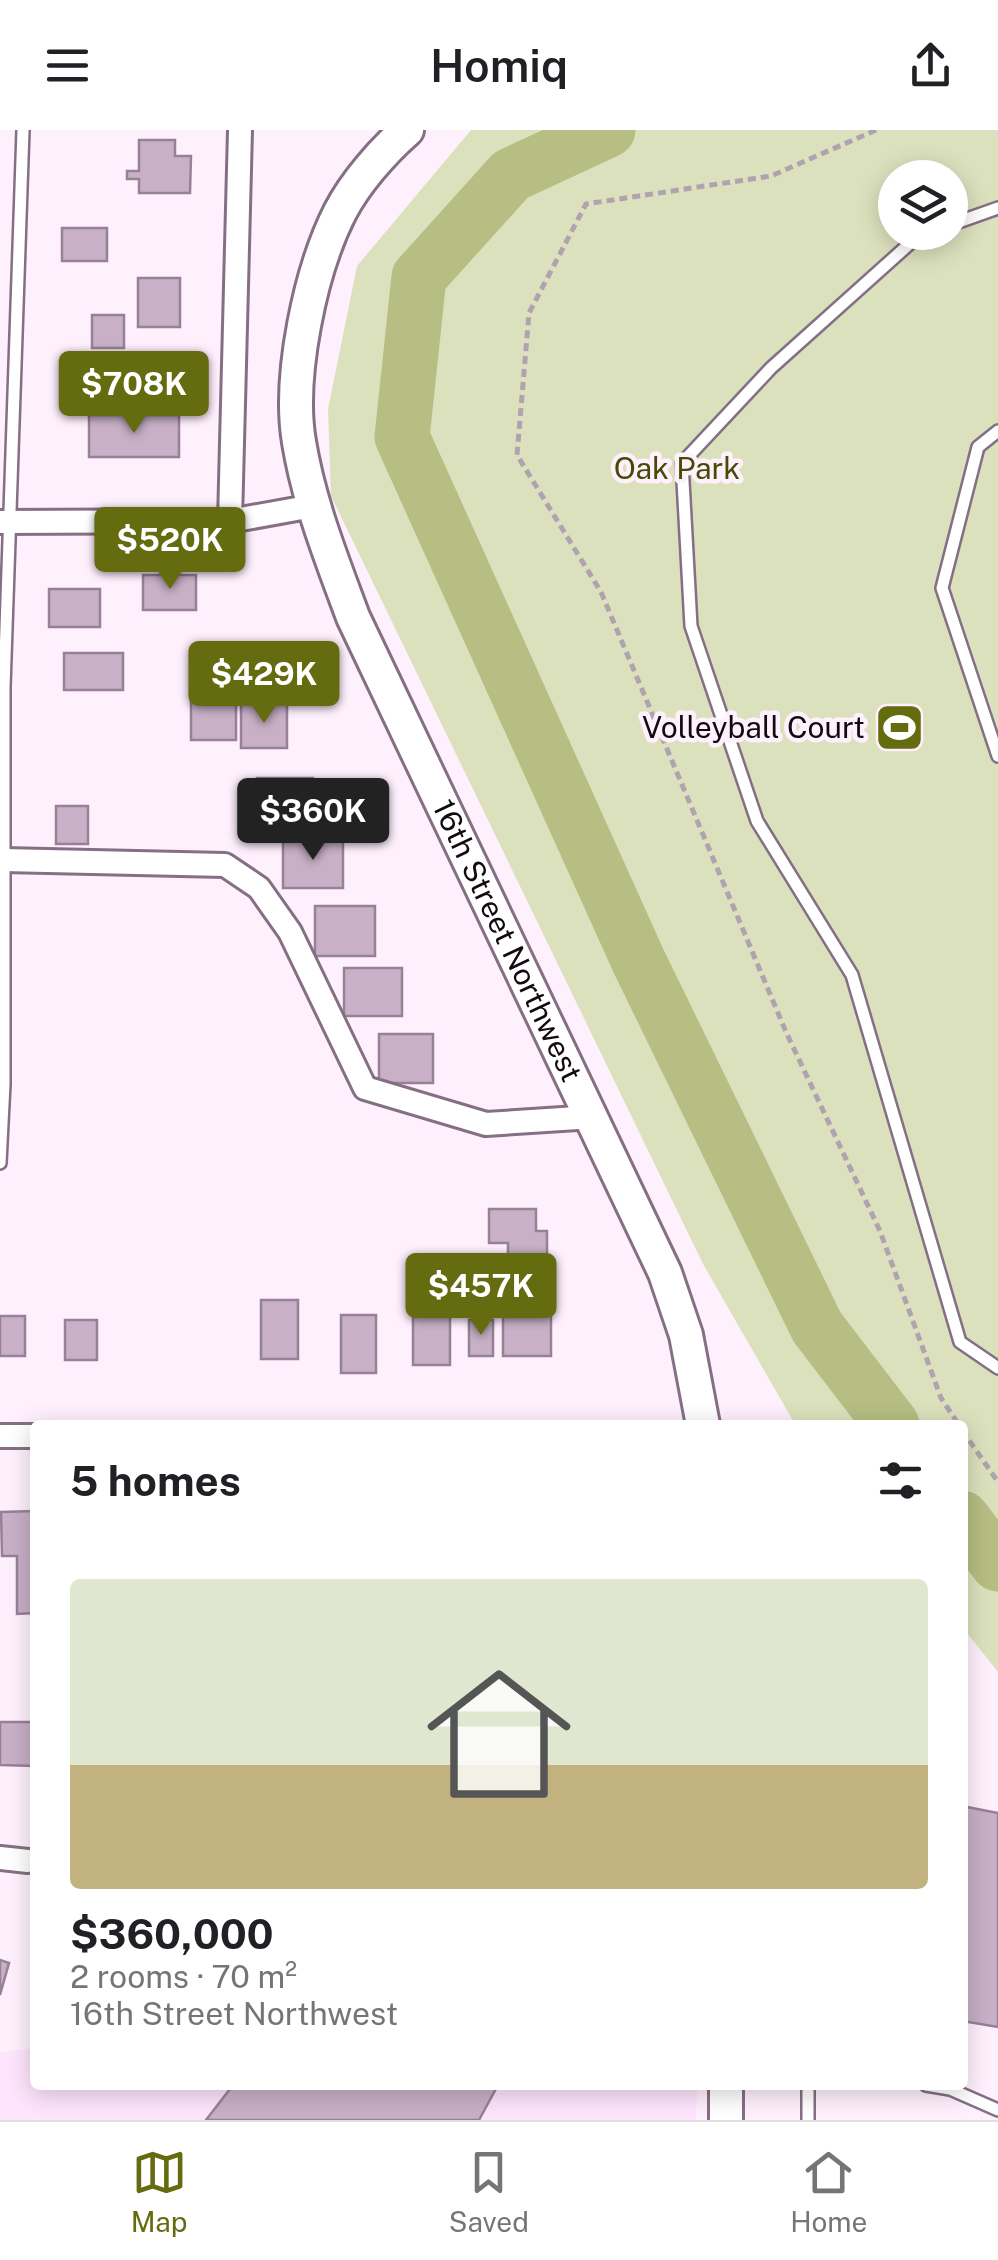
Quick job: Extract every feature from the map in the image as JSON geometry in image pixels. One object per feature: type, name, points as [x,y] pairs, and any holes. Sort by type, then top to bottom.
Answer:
[{"type":"street","points":[[230,522],[240,130]]},
{"type":"street","name":"16th Street Northwest","points":[[407,130],[389,146],[340,211],[316,276],[299,354],[298,438],[313,506],[353,617],[665,1273],[686,1335],[703,1420]]},
{"type":"street","points":[[4,522],[230,522],[313,506]]},
{"type":"street","points":[[3,860],[225,865],[258,888],[290,932],[365,1088],[486,1124],[593,1116]]},
{"type":"street","points":[[0,1436],[30,1436]]},
{"type":"street","points":[[0,1858],[28,1861]]},
{"type":"street","points":[[726,2090],[726,2120]]},
{"type":"lane","points":[[0,1163],[4,1084],[4,522],[23,130]]},
{"type":"lane","points":[[968,219],[998,208]]},
{"type":"lane","points":[[903,250],[772,368],[682,463],[691,626],[757,821],[852,975],[960,1342],[998,1368]]},
{"type":"lane","points":[[998,430],[978,447],[942,588],[998,756]]},
{"type":"lane","points":[[808,2090],[808,2120]]},
{"type":"lane","points":[[952,2090],[998,2110]]},
{"type":"path","points":[[968,1439],[998,1482]]},
{"type":"shaded area","points":[[30,2049],[30,2090],[697,2090],[696,2120],[0,2120],[0,2052]]},
{"type":"green space","name":"Oak Park","points":[[471,130],[998,130],[998,1672],[968,1634],[968,1420],[792,1419],[703,1264],[331,496],[328,409],[357,266]]},
{"type":"building","points":[[139,140],[175,140],[175,156],[191,156],[190,193],[139,193],[139,179],[127,179],[127,171],[139,171]]},
{"type":"building","points":[[62,228],[107,228],[107,261],[62,261]]},
{"type":"building","points":[[138,278],[180,278],[180,327],[138,327]]},
{"type":"building","points":[[92,315],[124,315],[124,348],[92,348]]},
{"type":"building","points":[[180,361],[181,406],[133,406],[132,362]]},
{"type":"building","points":[[89,415],[179,415],[179,457],[89,457]]},
{"type":"building","points":[[143,575],[196,575],[196,610],[143,610]]},
{"type":"building","points":[[49,589],[100,589],[100,627],[49,627]]},
{"type":"building","points":[[64,653],[123,653],[123,690],[64,690]]},
{"type":"building","points":[[191,695],[236,695],[236,740],[191,740]]},
{"type":"building","points":[[241,704],[287,704],[287,748],[241,748]]},
{"type":"building","points":[[257,778],[313,778],[313,829],[256,829]]},
{"type":"building","points":[[56,806],[88,806],[88,844],[56,844]]},
{"type":"building","points":[[283,838],[343,839],[343,888],[283,888]]},
{"type":"building","points":[[315,906],[375,906],[375,956],[315,956]]},
{"type":"building","points":[[344,968],[402,968],[402,1016],[344,1016]]},
{"type":"building","points":[[379,1034],[433,1034],[433,1083],[379,1083]]},
{"type":"building","points":[[489,1209],[536,1209],[536,1231],[547,1231],[547,1259],[508,1259],[508,1243],[489,1243]]},
{"type":"building","points":[[503,1287],[524,1287],[524,1302],[551,1302],[551,1356],[503,1356]]},
{"type":"building","points":[[261,1300],[298,1300],[298,1359],[261,1359]]},
{"type":"building","points":[[341,1315],[376,1315],[376,1373],[341,1373]]},
{"type":"building","points":[[0,1316],[25,1316],[25,1356],[0,1356]]},
{"type":"building","points":[[413,1316],[450,1316],[450,1365],[413,1365]]},
{"type":"building","points":[[65,1320],[97,1320],[97,1360],[65,1360]]},
{"type":"building","points":[[469,1320],[493,1320],[493,1356],[469,1356]]},
{"type":"building","points":[[30,1511],[30,1613],[17,1614],[17,1556],[2,1556],[1,1512]]},
{"type":"building","points":[[0,1722],[30,1722],[30,1766],[0,1765]]},
{"type":"building","points":[[968,1807],[998,1813],[998,2027],[968,2022]]},
{"type":"building","points":[[0,1960],[9,1963],[0,1995]]},
{"type":"building","points":[[229,2090],[495,2090],[479,2120],[206,2120]]},
{"type":"waterway","points":[[608,130],[511,175],[419,277],[402,437],[639,962],[817,1327],[888,1420]]},
{"type":"waterway","points":[[968,1526],[998,1564]]},
{"type":"place","name":"Volleyball Court","points":[[900,728]]}]
